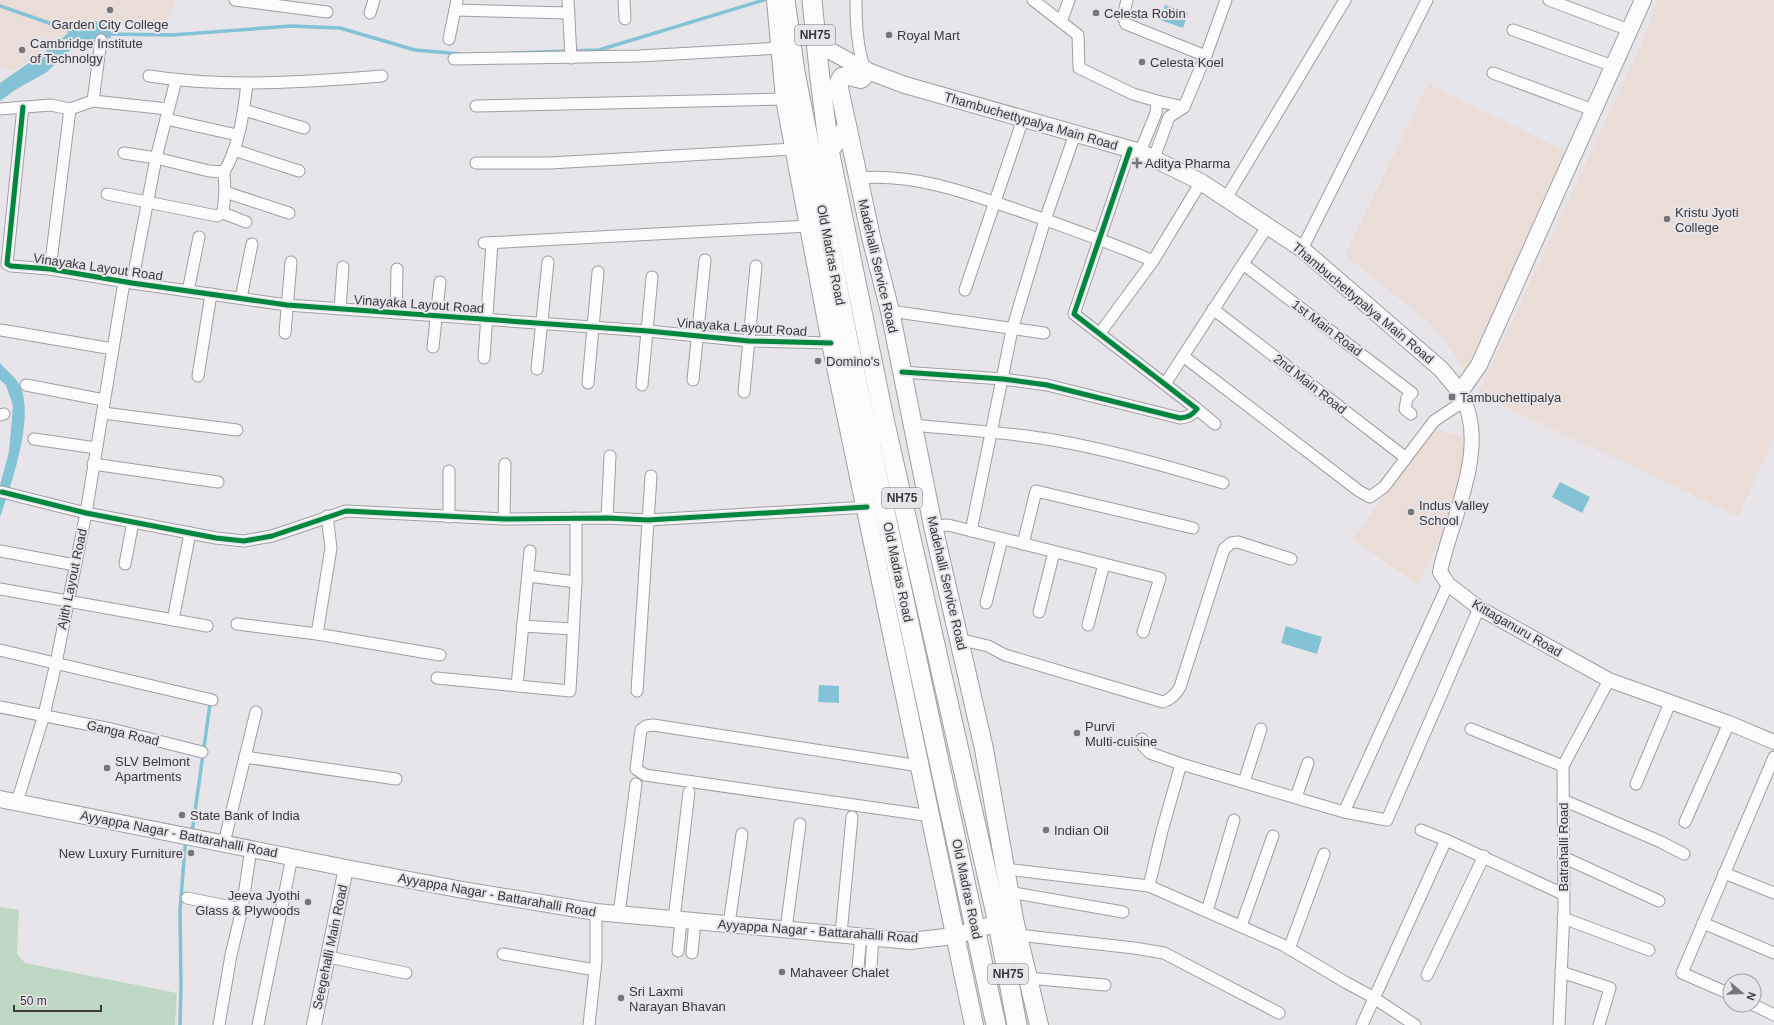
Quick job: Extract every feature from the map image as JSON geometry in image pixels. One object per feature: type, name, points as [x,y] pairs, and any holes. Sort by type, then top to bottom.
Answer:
[{"type":"highway","name":"Old Madras Road","points":[[785,0],[795,72],[849,345],[996,1025]]},
{"type":"highway","name":"Old Madras Road","points":[[812,0],[830,150],[884,419],[998,923],[1017,1025]]},
{"type":"highway","points":[[830,150],[847,128]]},
{"type":"main road","points":[[776,0],[785,99],[831,343],[920,766],[932,816],[954,936],[974,1025]]},
{"type":"main road","points":[[1462,396],[1479,365],[1643,0]]},
{"type":"main road","name":"Thambuchettypalya Main Road","points":[[816,43],[865,70],[905,85],[1142,153],[1201,182],[1302,250],[1442,369],[1462,396]]},
{"type":"main road","name":"Madehalli Service Road","points":[[865,70],[864,76],[861,79],[849,76],[842,77],[839,82],[847,128],[871,237],[890,311],[958,639],[984,749],[1009,892],[1039,1025]]},
{"type":"main road","name":"Ayyappa Nagar - Battarahalli Road","points":[[0,799],[346,868],[463,890],[596,912],[910,941],[954,936],[998,923]]},
{"type":"street","points":[[235,0],[326,12]]},
{"type":"street","points":[[370,13],[374,0]]},
{"type":"street","points":[[568,0],[571,53]]},
{"type":"street","points":[[624,0],[624,19]]},
{"type":"street","points":[[856,0],[856,30],[860,57],[865,70]]},
{"type":"street","points":[[1032,0],[1078,35],[1079,68],[1133,94],[1184,107]]},
{"type":"street","points":[[1061,22],[1068,0]]},
{"type":"street","points":[[1127,0],[1122,17],[1126,24],[1206,56]]},
{"type":"street","points":[[1142,153],[1169,116],[1184,107],[1206,56],[1226,0]]},
{"type":"street","points":[[1226,200],[1345,0]]},
{"type":"street","points":[[1302,250],[1427,0]]},
{"type":"street","points":[[1549,0],[1629,30]]},
{"type":"street","points":[[450,39],[456,5],[569,13]]},
{"type":"street","points":[[1513,30],[1613,66]]},
{"type":"street","points":[[93,101],[101,40]]},
{"type":"street","points":[[454,59],[571,53],[638,56],[780,48]]},
{"type":"street","points":[[1493,73],[1593,110]]},
{"type":"street","points":[[149,76],[176,80],[247,83],[382,76]]},
{"type":"street","name":"Ajith Layout Road","points":[[17,802],[44,715],[56,663],[67,601],[86,513],[113,349],[156,158],[176,80]]},
{"type":"street","points":[[223,213],[225,192],[224,172],[234,150],[244,110],[247,83]]},
{"type":"street","points":[[476,106],[785,99]]},
{"type":"street","points":[[0,109],[51,105],[70,109],[93,101],[167,114],[237,135]]},
{"type":"street","points":[[1158,101],[1156,113],[1142,153],[1100,238],[1074,314],[1216,424]]},
{"type":"street","name":"Vinayaka Layout Road","points":[[23,107],[7,264],[12,266],[50,268],[128,283],[287,304],[340,309],[648,331],[749,341],[831,343]]},
{"type":"street","points":[[50,268],[70,109]]},
{"type":"street","points":[[244,110],[304,128]]},
{"type":"street","points":[[965,290],[1023,118]]},
{"type":"street","points":[[971,531],[993,432],[1012,330],[1045,220],[1075,134]]},
{"type":"street","points":[[476,163],[550,163],[794,149]]},
{"type":"street","points":[[234,150],[299,171]]},
{"type":"street","points":[[124,153],[156,158],[209,171],[224,172]]},
{"type":"street","points":[[858,178],[892,177],[935,184],[994,202],[1100,238],[1154,261]]},
{"type":"street","points":[[1100,333],[1154,261],[1201,182]]},
{"type":"street","points":[[225,192],[289,213]]},
{"type":"street","points":[[107,194],[217,216],[223,213],[246,222]]},
{"type":"street","points":[[484,358],[488,320],[488,243],[809,226]]},
{"type":"street","points":[[1165,384],[1267,227]]},
{"type":"street","points":[[188,291],[198,236]]},
{"type":"street","points":[[241,298],[252,244]]},
{"type":"street","points":[[693,380],[705,260]]},
{"type":"street","points":[[285,333],[291,262]]},
{"type":"street","points":[[538,369],[548,262]]},
{"type":"street","name":"1st Main Road","points":[[1243,264],[1412,393],[1407,398],[1405,409],[1411,414]]},
{"type":"street","points":[[744,392],[756,266]]},
{"type":"street","points":[[340,309],[343,267]]},
{"type":"street","points":[[396,314],[397,269]]},
{"type":"street","points":[[588,383],[598,272]]},
{"type":"street","points":[[642,385],[652,277]]},
{"type":"street","points":[[433,347],[440,282]]},
{"type":"street","points":[[198,376],[210,294]]},
{"type":"street","name":"2nd Main Road","points":[[1214,310],[1406,458]]},
{"type":"street","points":[[890,311],[1012,330],[1044,333]]},
{"type":"street","points":[[1,330],[113,349]]},
{"type":"street","points":[[1183,356],[1359,492],[1370,497],[1384,487],[1434,421],[1462,396],[1469,415],[1471,441],[1467,479],[1444,551],[1440,572],[1448,584],[1344,812]]},
{"type":"street","points":[[902,372],[1003,379],[1047,385],[1180,418],[1190,416],[1197,409]]},
{"type":"street","points":[[26,385],[104,400]]},
{"type":"street","points":[[103,413],[237,430]]},
{"type":"street","points":[[914,426],[993,432],[1077,444],[1145,460],[1223,483]]},
{"type":"street","points":[[34,439],[96,448]]},
{"type":"street","points":[[608,518],[610,456]]},
{"type":"street","points":[[93,464],[218,482]]},
{"type":"street","points":[[504,519],[505,464]]},
{"type":"street","points":[[449,471],[449,517]]},
{"type":"street","points":[[637,691],[651,476]]},
{"type":"street","points":[[1023,544],[1036,491],[1193,528]]},
{"type":"street","points":[[2,492],[86,513],[190,533],[244,541],[272,536],[312,523],[327,516],[346,511],[504,519],[608,518],[648,520],[866,507]]},
{"type":"street","points":[[317,634],[331,548],[327,516]]},
{"type":"street","points":[[437,678],[570,692],[576,582],[576,518]]},
{"type":"street","points":[[125,564],[133,522]]},
{"type":"street","points":[[934,526],[948,525],[1160,578],[1143,632]]},
{"type":"street","points":[[173,620],[190,533]]},
{"type":"street","points":[[986,603],[1002,539]]},
{"type":"street","points":[[958,639],[988,646],[1005,655],[1163,702],[1170,700],[1178,692],[1180,687],[1224,549],[1231,543],[1238,542],[1290,559]]},
{"type":"street","points":[[0,550],[75,565]]},
{"type":"street","points":[[517,686],[530,551]]},
{"type":"street","points":[[1039,612],[1054,552]]},
{"type":"street","points":[[1088,625],[1104,564]]},
{"type":"street","points":[[528,576],[576,582]]},
{"type":"street","name":"Kittaganuru Road","points":[[1448,584],[1479,608],[1609,680],[1729,723],[1774,742]]},
{"type":"street","points":[[0,589],[207,626]]},
{"type":"street","points":[[1142,739],[1144,746],[1150,753],[1181,764],[1344,812],[1387,820],[1479,608]]},
{"type":"street","points":[[237,624],[317,634],[440,655]]},
{"type":"street","points":[[522,626],[573,629]]},
{"type":"street","points":[[0,650],[212,700]]},
{"type":"street","name":"Batrahalli Road","points":[[1559,1025],[1564,894],[1563,766],[1609,680]]},
{"type":"street","points":[[1636,784],[1670,703]]},
{"type":"street","name":"Ganga Road","points":[[0,706],[111,729],[202,752]]},
{"type":"street","points":[[224,843],[256,712]]},
{"type":"street","points":[[1685,822],[1729,723]]},
{"type":"street","points":[[920,766],[653,725],[646,726],[641,730],[636,769],[645,775],[932,816]]},
{"type":"street","points":[[1244,782],[1261,729]]},
{"type":"street","points":[[1471,729],[1563,766]]},
{"type":"street","points":[[245,756],[396,779]]},
{"type":"street","points":[[1722,990],[1682,973],[1774,757]]},
{"type":"street","points":[[1296,797],[1308,763]]},
{"type":"street","points":[[1149,886],[1162,831],[1181,764]]},
{"type":"street","points":[[619,914],[636,784]]},
{"type":"street","points":[[678,951],[683,920],[688,792]]},
{"type":"street","points":[[1563,800],[1661,842],[1684,854]]},
{"type":"street","points":[[841,934],[852,817]]},
{"type":"street","points":[[1207,911],[1234,820]]},
{"type":"street","points":[[786,929],[800,824]]},
{"type":"street","points":[[1421,830],[1484,856],[1564,894]]},
{"type":"street","points":[[729,924],[742,834]]},
{"type":"street","points":[[1241,926],[1272,836]]},
{"type":"street","points":[[1362,1025],[1376,998],[1446,840]]},
{"type":"street","points":[[219,1025],[231,956],[242,909],[251,848]]},
{"type":"street","points":[[1289,949],[1324,854]]},
{"type":"street","points":[[1427,975],[1484,856]]},
{"type":"street","points":[[258,1025],[292,857]]},
{"type":"street","points":[[1563,857],[1660,901]]},
{"type":"street","name":"Seegehalli Main Road","points":[[314,1025],[346,868]]},
{"type":"street","points":[[1006,869],[1149,886],[1241,926],[1289,949],[1345,982],[1376,998],[1415,1025]]},
{"type":"street","points":[[1724,873],[1774,892]]},
{"type":"street","points":[[1009,892],[1123,912]]},
{"type":"street","points":[[187,898],[242,909]]},
{"type":"street","points":[[589,1025],[595,970],[596,912]]},
{"type":"street","points":[[1563,918],[1649,950]]},
{"type":"street","points":[[683,920],[692,953]]},
{"type":"street","points":[[1703,923],[1774,953]]},
{"type":"street","points":[[1018,935],[1134,948],[1164,953],[1279,1013]]},
{"type":"street","points":[[867,937],[871,967]]},
{"type":"street","points":[[858,967],[867,937]]},
{"type":"street","points":[[503,954],[595,970]]},
{"type":"street","points":[[328,957],[406,973]]},
{"type":"street","points":[[1561,972],[1610,988],[1599,1025]]},
{"type":"street","points":[[1028,978],[1105,985]]},
{"type":"street","points":[[1762,1009],[1774,1015]]},
{"type":"shaded area","points":[[0,0],[176,0],[166,24],[75,20],[67,34],[14,71],[0,66]]},
{"type":"shaded area","name":"Kristu Jyoti College","points":[[1658,0],[1774,0],[1774,439],[1738,516],[1478,394],[1641,45]]},
{"type":"shaded area","points":[[1428,84],[1567,152],[1466,370],[1432,325],[1345,255]]},
{"type":"shaded area","name":"Indus Valley School","points":[[1431,428],[1467,438],[1459,486],[1441,539],[1418,585],[1353,539]]},
{"type":"green space","points":[[0,907],[19,910],[17,954],[25,963],[177,993],[175,1025],[0,1025]]},
{"type":"water","points":[[1165,5],[1188,13],[1183,28],[1160,20]]},
{"type":"water","points":[[75,20],[109,22],[111,38],[97,37],[69,51],[47,72],[15,90],[0,101],[0,83],[49,49],[67,34]]},
{"type":"water","points":[[0,363],[19,384],[24,397],[25,413],[20,450],[0,517],[0,485],[9,452],[13,406],[6,385],[0,380]]},
{"type":"water","points":[[1560,482],[1590,497],[1582,513],[1552,497]]},
{"type":"water","points":[[1286,626],[1322,637],[1317,654],[1281,643]]},
{"type":"water","points":[[819,685],[839,686],[839,703],[818,702]]},
{"type":"waterway","points":[[511,53],[599,50],[764,0]]},
{"type":"waterway","points":[[0,6],[72,31]]},
{"type":"waterway","points":[[107,34],[172,35],[291,26],[340,28],[415,50],[461,54]]},
{"type":"waterway","points":[[190,833],[193,826],[210,704]]},
{"type":"waterway","points":[[180,1025],[180,910],[185,847],[187,840]]},
{"type":"cycle path","points":[[23,107],[7,264],[11,266],[50,269],[132,283],[287,305],[648,331],[749,341],[831,343]]},
{"type":"cycle path","points":[[902,372],[1003,379],[1047,385],[1180,418],[1194,413],[1197,409],[1074,314],[1130,149]]},
{"type":"cycle path","points":[[2,492],[86,513],[216,538],[244,541],[272,536],[346,511],[504,519],[607,518],[648,520],[867,507]]},
{"type":"place","name":"Garden City College","points":[[110,10]]},
{"type":"place","name":"Celesta Robin","points":[[1096,13]]},
{"type":"place","name":"Royal Mart","points":[[889,35]]},
{"type":"place","name":"Cambridge Institute of Technolgy","points":[[22,50]]},
{"type":"place","name":"Celesta Koel","points":[[1142,62]]},
{"type":"place","name":"Aditya Pharma","points":[[1137,163]]},
{"type":"place","name":"Kristu Jyoti College","points":[[1667,219]]},
{"type":"place","name":"Domino's","points":[[818,361]]},
{"type":"place","name":"Tambuchettipalya","points":[[1452,397]]},
{"type":"place","name":"Indus Valley School","points":[[1411,512]]},
{"type":"place","name":"Purvi Multi-cuisine","points":[[1077,733]]},
{"type":"place","name":"SLV Belmont Apartments","points":[[107,768]]},
{"type":"place","name":"State Bank of India","points":[[182,815]]},
{"type":"place","name":"Indian Oil","points":[[1046,830]]},
{"type":"place","name":"New Luxury Furniture","points":[[191,853]]},
{"type":"place","name":"Jeeva Jyothi Glass & Plywoods","points":[[308,902]]},
{"type":"place","name":"Mahaveer Chalet","points":[[782,972]]},
{"type":"place","name":"Sri Laxmi Narayan Bhavan","points":[[621,998]]}]
